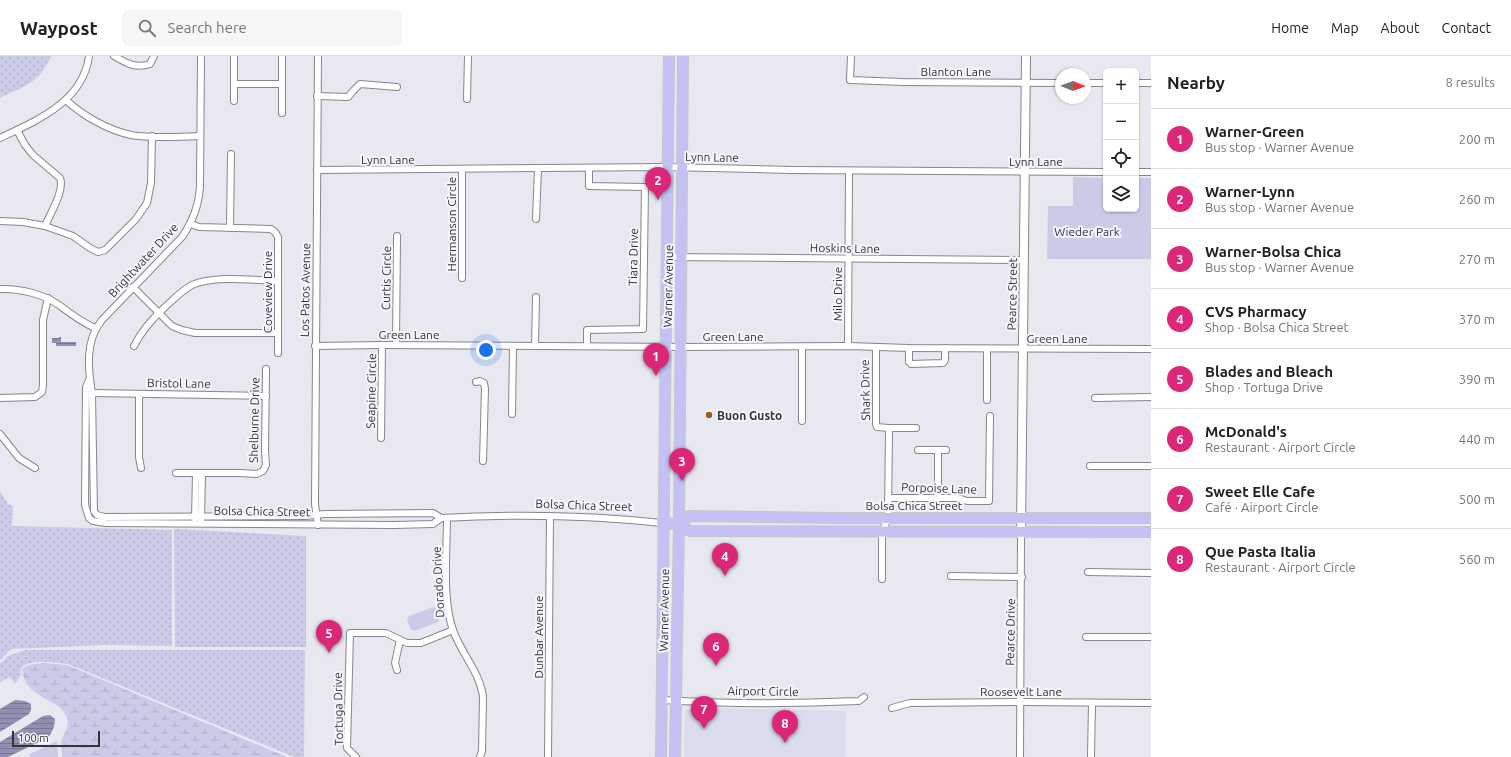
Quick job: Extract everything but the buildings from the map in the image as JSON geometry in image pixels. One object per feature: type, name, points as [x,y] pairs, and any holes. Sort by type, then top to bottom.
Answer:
[{"type":"main road","name":"Warner Avenue","points":[[661,757],[662,523],[669,56]]},
{"type":"main road","name":"Warner Avenue","points":[[675,757],[679,524],[683,56]]},
{"type":"main road","name":"Bolsa Chica Street","points":[[679,524],[689,516],[805,518],[1151,518]]},
{"type":"main road","points":[[805,518],[805,532]]},
{"type":"main road","name":"Bolsa Chica Street","points":[[662,523],[679,524],[690,531],[1151,532]]},
{"type":"street","points":[[0,138],[50,113],[66,100],[79,84],[85,72],[89,56]]},
{"type":"street","points":[[114,56],[130,65],[144,66],[150,64],[154,56]]},
{"type":"street","name":"Brightwater Drive","points":[[93,504],[92,394],[89,378],[92,335],[95,328],[182,237],[191,224],[197,207],[199,195],[201,56]]},
{"type":"street","points":[[234,56],[234,101]]},
{"type":"street","points":[[282,56],[282,113]]},
{"type":"street","name":"Los Patos Avenue","points":[[318,56],[315,346],[315,507],[318,524]]},
{"type":"street","points":[[467,99],[468,56]]},
{"type":"street","name":"Blanton Lane","points":[[851,56],[850,80],[902,82],[1055,83]]},
{"type":"street","name":"Pearce Street","points":[[1021,532],[1026,56]]},
{"type":"street","points":[[1091,83],[1103,83]]},
{"type":"street","points":[[1139,83],[1151,83]]},
{"type":"street","points":[[234,84],[282,84]]},
{"type":"street","points":[[317,96],[348,97],[360,84],[397,87]]},
{"type":"street","points":[[66,100],[72,106],[109,128],[133,135],[200,136]]},
{"type":"street","points":[[17,130],[25,145],[33,155],[60,178],[62,183],[60,193],[45,226]]},
{"type":"street","points":[[0,221],[23,222],[45,226],[73,236],[98,252],[106,250],[136,219],[147,203],[151,183],[152,136]]},
{"type":"street","points":[[191,224],[198,227],[230,228],[231,154]]},
{"type":"street","name":"Lynn Lane","points":[[318,170],[589,169],[682,167],[849,171],[1103,172]]},
{"type":"street","points":[[536,219],[538,169]]},
{"type":"street","name":"Tiara Drive","points":[[587,346],[587,330],[643,329],[645,186],[589,186],[589,169]]},
{"type":"street","name":"Hermanson Circle","points":[[462,170],[462,278]]},
{"type":"street","name":"Milo Drive","points":[[848,346],[849,171]]},
{"type":"street","points":[[1139,172],[1151,172]]},
{"type":"street","name":"Coveview Drive","points":[[230,228],[271,229],[278,237],[278,353]]},
{"type":"street","name":"Curtis Circle","points":[[396,345],[398,236]]},
{"type":"street","name":"Hoskins Lane","points":[[666,257],[1024,260]]},
{"type":"street","points":[[134,346],[138,336],[159,313],[180,293],[202,281],[277,281]]},
{"type":"street","points":[[133,287],[172,326],[188,332],[278,333]]},
{"type":"street","points":[[0,289],[21,291],[48,298],[82,322],[95,328]]},
{"type":"street","points":[[535,346],[536,297]]},
{"type":"street","points":[[0,398],[35,397],[42,392],[43,320],[48,298]]},
{"type":"street","name":"Seapine Circle","points":[[381,438],[382,345]]},
{"type":"street","name":"Green Lane","points":[[315,346],[848,346],[909,348],[1151,349]]},
{"type":"street","points":[[512,414],[513,346]]},
{"type":"street","points":[[802,347],[802,421]]},
{"type":"street","name":"Shark Drive","points":[[876,347],[876,424],[879,428],[888,428],[888,518]]},
{"type":"street","points":[[909,348],[909,362],[911,364],[943,363],[945,360],[945,348]]},
{"type":"street","points":[[987,348],[987,400]]},
{"type":"street","name":"Shelburne Drive","points":[[199,473],[257,474],[263,471],[266,465],[266,369]]},
{"type":"street","name":"Brightwater Drive","points":[[86,512],[86,387],[89,378]]},
{"type":"street","points":[[476,382],[480,381],[484,383],[485,389],[483,460]]},
{"type":"street","name":"Bristol Lane","points":[[92,394],[266,396]]},
{"type":"street","points":[[139,394],[139,457],[141,468]]},
{"type":"street","points":[[1095,398],[1151,397]]},
{"type":"street","name":"Porpoise Lane","points":[[888,498],[958,498],[967,501],[990,500],[990,416]]},
{"type":"street","points":[[888,428],[916,428]]},
{"type":"street","points":[[0,434],[19,458],[35,468]]},
{"type":"street","points":[[918,450],[946,450]]},
{"type":"street","points":[[938,450],[938,498]]},
{"type":"street","points":[[1090,466],[1151,466]]},
{"type":"street","points":[[176,473],[199,473],[198,523]]},
{"type":"street","name":"Bolsa Chica Street","points":[[93,504],[94,511],[97,515],[101,516],[305,516],[432,513],[444,518],[550,516],[627,519],[662,523]]},
{"type":"street","name":"Bolsa Chica Street","points":[[86,512],[89,518],[93,521],[105,523],[433,524],[444,518]]},
{"type":"street","name":"Dunbar Avenue","points":[[548,757],[550,516]]},
{"type":"street","name":"Dorado Drive","points":[[444,518],[448,612],[459,644],[478,676],[482,688],[482,752],[480,757]]},
{"type":"street","points":[[882,579],[882,532],[888,518]]},
{"type":"street","name":"Pearce Drive","points":[[1020,757],[1021,532]]},
{"type":"street","points":[[1088,572],[1151,573]]},
{"type":"street","points":[[951,576],[1022,577]]},
{"type":"street","points":[[397,670],[395,663],[400,640],[408,643],[420,642],[453,630]]},
{"type":"street","name":"Tortuga Drive","points":[[356,757],[347,748],[350,633],[386,633],[400,640]]},
{"type":"street","points":[[1086,637],[1151,637]]},
{"type":"street","name":"Airport Circle","points":[[661,700],[817,702],[859,701],[864,697]]},
{"type":"street","name":"Roosevelt Lane","points":[[892,708],[910,703],[1151,703]]},
{"type":"street","points":[[1091,757],[1092,703]]},
{"type":"shaded area","points":[[61,337],[61,342],[76,342],[76,346],[56,346],[56,343],[52,343],[52,338]]},
{"type":"shaded area","points":[[15,700],[25,701],[31,704],[31,710],[29,714],[0,732],[0,709]]},
{"type":"shaded area","points":[[693,708],[846,711],[845,757],[684,757],[685,711]]},
{"type":"shaded area","points":[[50,715],[55,719],[54,727],[49,737],[8,757],[0,757],[0,742],[43,716]]},
{"type":"green space","points":[[0,56],[51,56],[42,72],[30,83],[0,98]]},
{"type":"green space","name":"Wieder Park","points":[[1073,177],[1103,178],[1103,212],[1139,212],[1139,178],[1151,178],[1151,259],[1047,259],[1048,206],[1073,206]]},
{"type":"green space","points":[[0,492],[8,504],[13,506],[12,526],[172,530],[172,646],[106,645],[11,649],[0,660]]},
{"type":"green space","points":[[174,529],[306,536],[306,647],[175,647]]},
{"type":"green space","points":[[433,607],[436,608],[440,618],[438,622],[414,631],[411,630],[407,621],[409,616]]},
{"type":"green space","points":[[25,650],[305,650],[304,757],[294,757],[68,664],[43,662],[31,663],[21,668],[21,675],[15,684],[10,677],[0,682],[0,664],[8,656]]},
{"type":"green space","points":[[43,663],[67,665],[287,757],[62,757],[61,744],[68,724],[67,717],[57,706],[35,692],[24,679],[22,669],[29,665]]},
{"type":"green space","points":[[57,741],[58,757],[30,757],[30,754]]},
{"type":"place","name":"Warner-Lynn","points":[[658,200]]},
{"type":"place","name":"Warner-Green","points":[[656,376]]},
{"type":"place","name":"Buon Gusto","points":[[709,415]]},
{"type":"place","name":"Warner-Bolsa Chica","points":[[682,481]]},
{"type":"place","name":"CVS Pharmacy","points":[[725,576]]},
{"type":"place","name":"Blades and Bleach","points":[[329,653]]},
{"type":"place","name":"McDonald's","points":[[716,666]]},
{"type":"place","name":"Sweet Elle Cafe","points":[[704,729]]},
{"type":"place","name":"Que Pasta Italia","points":[[785,743]]}]
